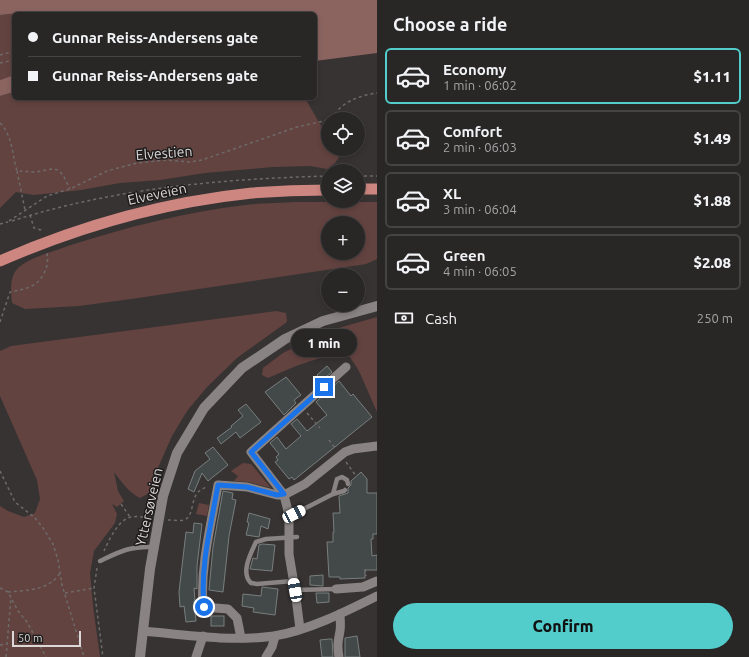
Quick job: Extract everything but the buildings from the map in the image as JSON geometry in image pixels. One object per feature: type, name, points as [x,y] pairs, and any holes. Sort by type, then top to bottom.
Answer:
[{"type":"highway","points":[[365,189],[377,189]]},
{"type":"highway","name":"Elveveien","points":[[0,261],[89,227],[173,205],[252,193],[321,190]]},
{"type":"main road","name":"Yttersøveien","points":[[140,657],[150,569],[163,496],[178,453],[204,408],[242,368],[285,338],[323,321],[377,306]]},
{"type":"street","points":[[300,629],[294,585],[295,564],[293,538],[287,518],[284,494],[251,452],[346,368]]},
{"type":"street","points":[[241,638],[237,618],[228,609],[204,607],[202,592],[205,553],[218,485],[247,487],[277,495],[284,494],[305,484],[345,452],[353,449],[377,446]]},
{"type":"street","points":[[336,589],[363,587],[377,581]]},
{"type":"street","points":[[143,631],[241,638],[275,636],[300,629],[340,614],[377,596]]},
{"type":"street","points":[[339,657],[337,645],[340,630],[340,614]]},
{"type":"street","points":[[196,657],[203,636]]},
{"type":"street","points":[[266,657],[272,647],[275,636]]},
{"type":"lane","points":[[333,494],[337,479],[342,477],[347,480],[348,484]]},
{"type":"lane","points":[[287,518],[333,494],[345,490]]},
{"type":"lane","points":[[293,538],[266,539],[256,542],[246,568],[247,576],[251,583],[336,589]]},
{"type":"lane","points":[[100,561],[126,549],[138,546],[154,547]]},
{"type":"path","points":[[0,55],[12,52]]},
{"type":"path","points":[[0,63],[12,60]]},
{"type":"path","points":[[337,112],[349,102],[364,95],[377,93]]},
{"type":"path","name":"Elvestien","points":[[9,222],[47,196],[70,189],[107,171],[144,162],[166,160],[190,162],[202,160],[297,127],[321,122]]},
{"type":"path","points":[[0,123],[6,130],[13,150],[25,211]]},
{"type":"path","points":[[17,171],[36,172],[51,169],[58,170],[63,175],[70,189]]},
{"type":"path","points":[[0,224],[86,201],[174,186],[236,180],[321,176]]},
{"type":"path","points":[[365,176],[377,176]]},
{"type":"path","points":[[30,215],[34,228],[41,230],[42,235]]},
{"type":"path","points":[[0,322],[10,292],[32,287],[40,281],[48,263],[47,251]]},
{"type":"path","points":[[302,406],[320,428]]},
{"type":"path","points":[[329,440],[335,449]]},
{"type":"path","points":[[343,459],[356,476]]},
{"type":"path","points":[[0,471],[15,502],[36,518],[48,535],[56,554],[65,593],[84,657]]},
{"type":"path","points":[[167,520],[183,520],[188,517],[196,493],[204,487],[218,485]]},
{"type":"path","points":[[121,504],[130,517]]},
{"type":"path","points":[[103,657],[94,588],[96,568],[108,540],[124,520],[130,517],[150,518]]},
{"type":"path","points":[[8,592],[39,588],[56,580],[60,574]]},
{"type":"path","points":[[0,588],[8,592],[18,611],[27,622],[46,657]]},
{"type":"path","points":[[65,593],[94,588]]},
{"type":"path","points":[[6,657],[11,597]]},
{"type":"path","points":[[0,645],[7,644]]},
{"type":"shaded area","points":[[0,0],[377,0],[377,53],[317,61],[317,12],[12,12],[12,14],[0,15]]},
{"type":"shaded area","points":[[12,14],[12,76],[0,80],[0,15]]},
{"type":"shaded area","points":[[12,76],[12,93],[0,96],[0,80]]},
{"type":"shaded area","points":[[12,93],[12,100],[306,100],[321,126],[321,156],[339,157],[334,164],[321,164],[321,168],[310,166],[273,167],[205,173],[160,180],[120,183],[81,190],[34,195],[16,192],[0,208],[0,96]]},
{"type":"shaded area","points":[[321,202],[321,208],[365,208],[365,202],[377,202],[377,259],[366,264],[339,268],[321,268],[321,271],[79,306],[25,309],[12,303],[11,285],[15,272],[23,264],[43,255],[114,232],[157,221],[223,208],[264,203]]},
{"type":"shaded area","points":[[276,311],[286,313],[287,322],[237,358],[207,387],[187,411],[172,436],[149,493],[140,498],[136,496],[114,472],[118,491],[124,501],[117,507],[112,504],[117,514],[115,523],[94,551],[90,573],[100,657],[0,657],[0,506],[8,511],[24,517],[35,513],[40,499],[37,480],[0,396],[0,351],[11,346]]},
{"type":"shaded area","points":[[377,317],[377,412],[359,371],[350,357],[343,353],[335,353],[296,366],[268,378],[262,375],[263,368],[283,353],[325,332]]},
{"type":"shaded area","points":[[243,463],[251,464],[271,488],[248,482],[234,481],[238,476],[231,471]]},
{"type":"shaded area","points":[[199,503],[209,505],[207,516],[196,514]]},
{"type":"route","points":[[204,607],[202,592],[205,553],[218,485],[247,487],[277,495],[284,494],[251,452],[324,387]]}]
